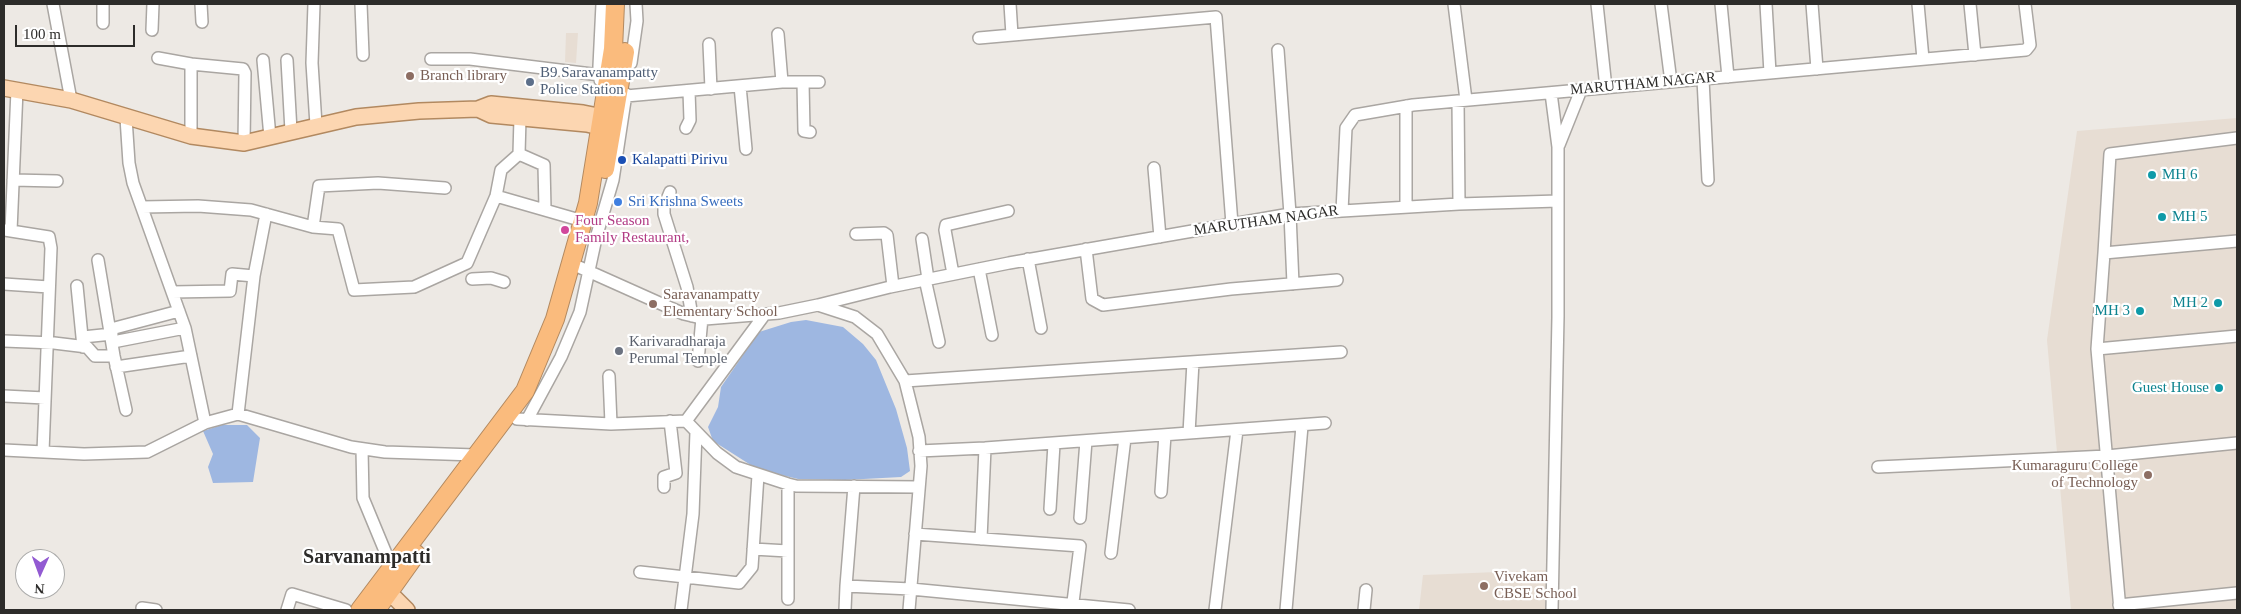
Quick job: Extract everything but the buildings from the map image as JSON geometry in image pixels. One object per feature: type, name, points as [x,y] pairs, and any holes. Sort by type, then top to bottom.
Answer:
[{"type":"highway","points":[[360,610],[381,590],[486,456],[522,419],[540,386],[566,322],[584,269],[605,172],[615,4]]},
{"type":"highway","points":[[376,610],[381,590],[392,568],[525,390],[555,320],[583,221],[625,52],[626,4]]},
{"type":"main road","points":[[11,89],[71,100],[191,136],[244,143],[356,117],[418,111],[478,109],[491,104],[607,120]]},
{"type":"main road","points":[[478,109],[490,115],[520,118],[607,120]]},
{"type":"main road","points":[[381,590],[407,610]]},
{"type":"street","points":[[53,4],[71,100]]},
{"type":"street","points":[[103,4],[104,23]]},
{"type":"street","points":[[152,4],[152,30]]},
{"type":"street","points":[[201,4],[202,22]]},
{"type":"street","points":[[314,4],[312,63],[316,125]]},
{"type":"street","points":[[361,4],[362,55]]},
{"type":"street","points":[[602,4],[600,74],[607,120]]},
{"type":"street","points":[[636,4],[637,21],[613,180],[596,238],[584,269],[684,314],[697,317]]},
{"type":"street","points":[[1010,4],[1012,35]]},
{"type":"street","points":[[1454,4],[1462,100],[1459,204]]},
{"type":"street","points":[[1597,4],[1606,88]]},
{"type":"street","points":[[1661,4],[1671,82]]},
{"type":"street","points":[[1721,4],[1728,77]]},
{"type":"street","points":[[1766,4],[1770,73]]},
{"type":"street","points":[[1812,4],[1817,69]]},
{"type":"street","points":[[1918,4],[1923,59]]},
{"type":"street","points":[[1970,4],[1975,55]]},
{"type":"street","name":"MARUTHAM NAGAR","points":[[697,317],[765,314],[818,305],[892,286],[1028,259],[1290,214],[1342,211],[1346,128],[1355,116],[1406,106],[1462,100],[2026,50],[2030,45],[2025,4]]},
{"type":"street","points":[[979,38],[1216,17],[1232,224]]},
{"type":"street","points":[[778,34],[782,82]]},
{"type":"street","points":[[709,44],[711,89]]},
{"type":"street","points":[[1278,50],[1293,284]]},
{"type":"street","points":[[158,58],[191,64],[243,69],[245,73],[244,143]]},
{"type":"street","points":[[431,59],[470,59],[600,74]]},
{"type":"street","points":[[263,60],[270,137]]},
{"type":"street","points":[[286,60],[291,131]]},
{"type":"street","points":[[191,64],[191,136]]},
{"type":"street","points":[[1703,79],[1708,180]]},
{"type":"street","points":[[626,96],[782,82],[820,82]]},
{"type":"street","points":[[803,82],[804,131],[810,132]]},
{"type":"street","points":[[740,86],[746,149]]},
{"type":"street","points":[[11,89],[14,180],[7,231],[49,237],[43,452]]},
{"type":"street","points":[[1558,147],[1581,90]]},
{"type":"street","points":[[686,128],[690,120],[689,91]]},
{"type":"street","points":[[1551,92],[1558,147],[1558,326],[1552,610]]},
{"type":"street","points":[[1406,106],[1406,207]]},
{"type":"street","points":[[126,118],[129,163],[142,208],[185,328],[205,423]]},
{"type":"street","points":[[504,282],[491,278],[474,283],[467,263],[496,196],[501,170],[519,154],[520,118]]},
{"type":"street","points":[[2237,138],[2110,154],[2097,349],[2120,608],[2237,593]]},
{"type":"street","points":[[519,154],[544,165],[545,209]]},
{"type":"street","points":[[1154,168],[1160,237]]},
{"type":"street","points":[[14,180],[57,181]]},
{"type":"street","points":[[313,227],[319,186],[378,183],[445,188]]},
{"type":"street","points":[[670,192],[664,207],[664,214],[697,317],[698,361]]},
{"type":"street","points":[[496,196],[583,221]]},
{"type":"street","points":[[1342,211],[1459,204],[1558,201]]},
{"type":"street","points":[[142,208],[198,206],[251,210],[313,227],[338,230],[354,290],[414,286],[467,263]]},
{"type":"street","points":[[953,274],[945,230],[946,225],[1008,211]]},
{"type":"street","points":[[238,414],[254,276],[266,214]]},
{"type":"street","points":[[856,234],[887,234],[892,286]]},
{"type":"street","points":[[922,239],[927,279],[939,342]]},
{"type":"street","points":[[2104,253],[2237,241]]},
{"type":"street","points":[[1086,250],[1092,298],[1104,305],[1337,280]]},
{"type":"street","points":[[1028,259],[1041,328]]},
{"type":"street","points":[[98,260],[116,368],[126,410]]},
{"type":"street","points":[[979,268],[992,335]]},
{"type":"street","points":[[172,292],[230,292],[232,274],[254,276]]},
{"type":"street","points":[[4,284],[49,287]]},
{"type":"street","points":[[77,286],[83,342],[95,356],[114,356]]},
{"type":"street","points":[[818,305],[855,317],[877,334],[905,381],[919,437],[921,466],[909,610]]},
{"type":"street","points":[[4,341],[83,342],[112,335],[179,311]]},
{"type":"street","points":[[522,419],[612,424],[686,421],[765,314]]},
{"type":"street","points":[[112,335],[185,328]]},
{"type":"street","points":[[2097,349],[2237,336]]},
{"type":"street","points":[[905,381],[1341,352]]},
{"type":"street","points":[[116,368],[191,356]]},
{"type":"street","points":[[1189,434],[1193,362]]},
{"type":"street","points":[[609,376],[612,424]]},
{"type":"street","points":[[4,396],[45,398]]},
{"type":"street","points":[[4,450],[84,454],[148,452],[205,423],[238,414],[362,449],[475,456]]},
{"type":"street","points":[[686,421],[736,467],[788,484],[796,486],[919,487]]},
{"type":"street","points":[[664,487],[664,477],[676,473],[670,422]]},
{"type":"street","points":[[919,451],[1054,444],[1325,423]]},
{"type":"street","points":[[1286,610],[1302,426]]},
{"type":"street","points":[[1215,610],[1237,430]]},
{"type":"street","points":[[682,610],[693,514],[696,432]]},
{"type":"street","points":[[1160,492],[1165,435]]},
{"type":"street","points":[[1111,553],[1125,438]]},
{"type":"street","points":[[1080,518],[1086,441]]},
{"type":"street","points":[[1050,509],[1054,444]]},
{"type":"street","points":[[1878,467],[2107,456],[2237,444]]},
{"type":"street","points":[[981,539],[986,448]]},
{"type":"street","points":[[362,449],[363,498],[392,568]]},
{"type":"street","points":[[640,572],[739,583],[752,567],[758,474]]},
{"type":"street","points":[[788,484],[788,599]]},
{"type":"street","points":[[845,610],[854,486]]},
{"type":"street","points":[[915,534],[1080,546],[1072,608]]},
{"type":"street","points":[[753,549],[788,551]]},
{"type":"street","points":[[846,586],[911,589],[1015,605],[1129,610]]},
{"type":"street","points":[[1364,610],[1366,590]]},
{"type":"street","points":[[288,610],[292,594],[346,610]]},
{"type":"street","points":[[142,608],[156,610]]},
{"type":"shaded area","points":[[566,33],[578,33],[576,63],[565,62]]},
{"type":"shaded area","name":"Kumaraguru College of Technology","points":[[2237,118],[2237,610],[2071,610],[2047,340],[2077,131]]},
{"type":"shaded area","name":"Vivekam CBSE School","points":[[1547,570],[1545,610],[1419,610],[1423,575]]},
{"type":"water","points":[[806,320],[843,327],[863,344],[876,360],[896,409],[907,448],[910,471],[901,477],[845,480],[798,479],[757,469],[713,441],[708,427],[718,407],[721,387],[759,332],[791,322]]},
{"type":"water","points":[[222,425],[247,425],[260,438],[253,482],[213,483],[208,467],[213,454],[203,431]]},
{"type":"place","name":"Branch library","points":[[410,76]]},
{"type":"place","name":"B9 Saravanampatty Police Station","points":[[530,82]]},
{"type":"place","name":"Kalapatti Pirivu","points":[[622,160]]},
{"type":"place","name":"MH 6","points":[[2152,175]]},
{"type":"place","name":"Sri Krishna Sweets","points":[[618,202]]},
{"type":"place","name":"MH 5","points":[[2162,217]]},
{"type":"place","name":"Four Season Family Restaurant,","points":[[565,230]]},
{"type":"place","name":"MH 2","points":[[2218,303]]},
{"type":"place","name":"Saravanampatty Elementary School","points":[[653,304]]},
{"type":"place","name":"MH 3","points":[[2140,311]]},
{"type":"place","name":"Karivaradharaja Perumal Temple","points":[[619,351]]},
{"type":"place","name":"Guest House","points":[[2219,388]]},
{"type":"place","name":"Kumaraguru College of Technology","points":[[2148,475]]},
{"type":"place","name":"Vivekam CBSE School","points":[[1484,586]]},
{"type":"district","name":"Sarvanampatti","points":[[367,558]]}]
